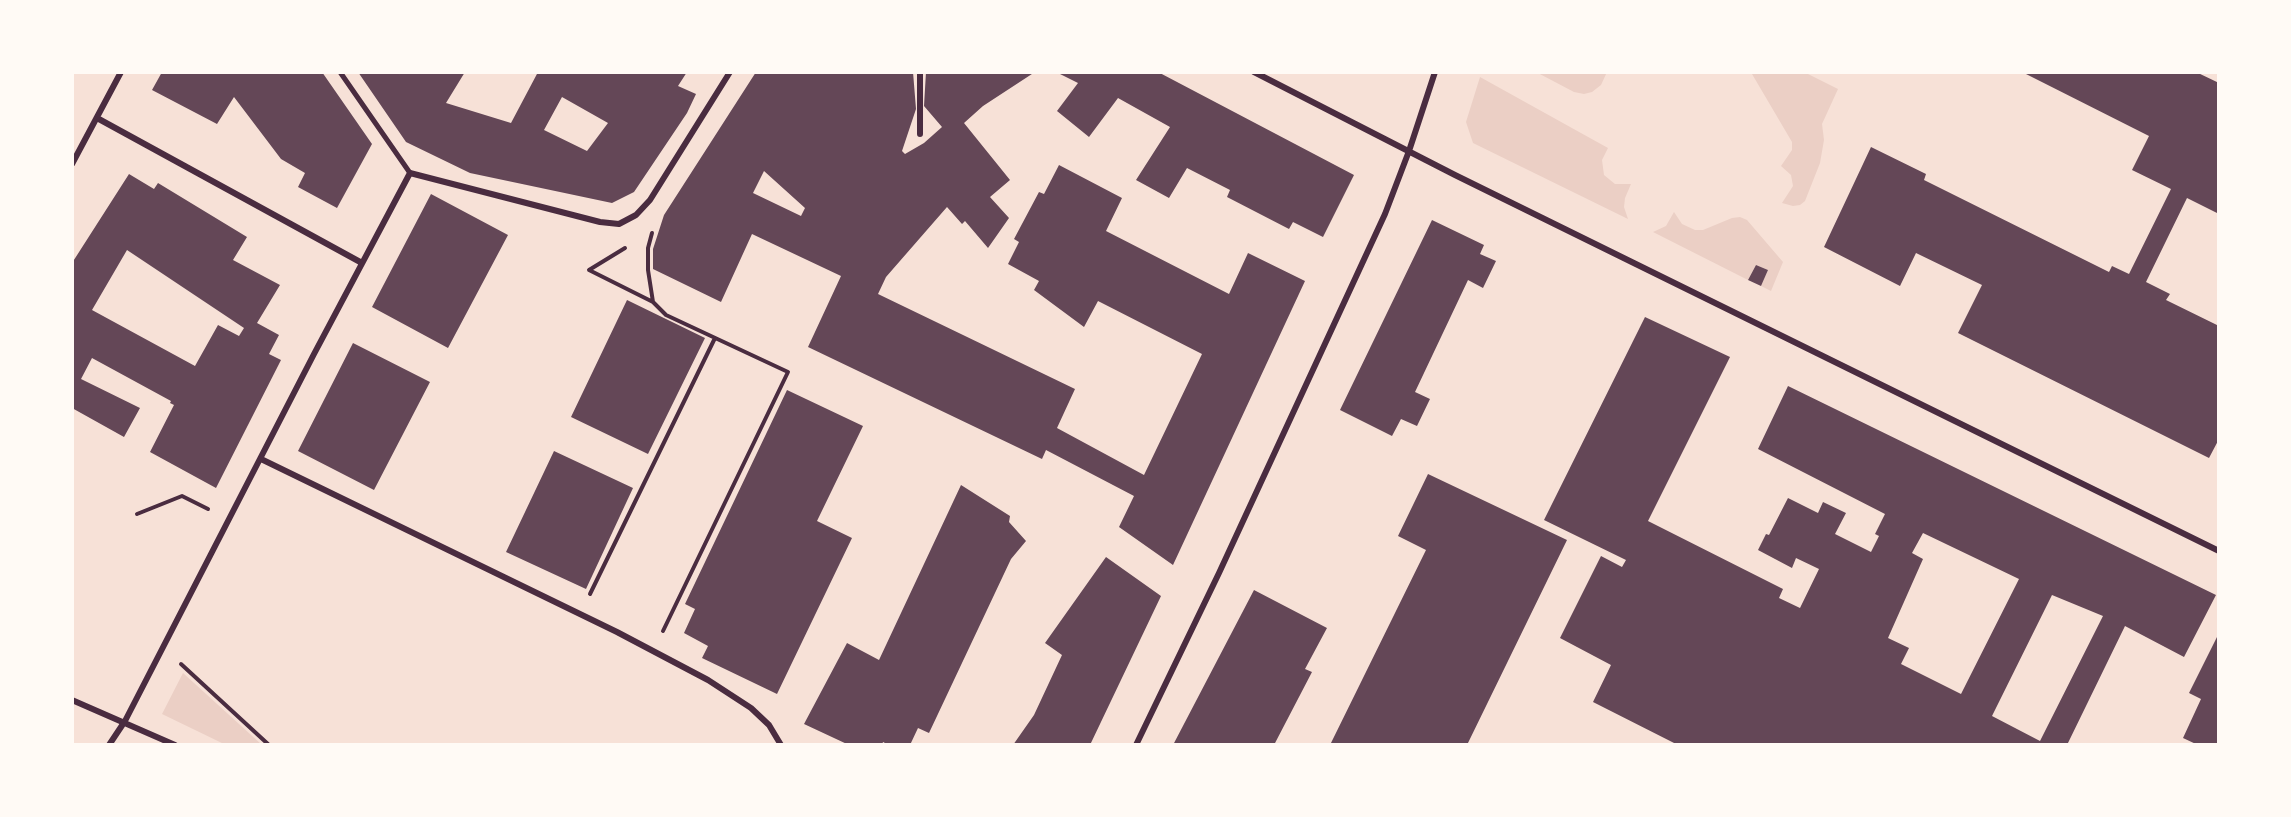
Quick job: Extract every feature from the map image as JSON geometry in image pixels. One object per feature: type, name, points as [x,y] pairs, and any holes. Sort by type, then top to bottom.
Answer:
[{"type":"street","points":[[72,164],[121,72]]},
{"type":"street","points":[[340,72],[410,173],[600,222],[619,224],[628,220],[650,201],[730,72]]},
{"type":"street","points":[[920,72],[920,134]]},
{"type":"street","points":[[1254,72],[1409,151],[2219,550]]},
{"type":"street","points":[[1136,745],[1219,573],[1385,214],[1435,72]]},
{"type":"street","points":[[97,118],[362,263]]},
{"type":"street","points":[[110,745],[125,721],[410,173]]},
{"type":"street","points":[[261,459],[580,614],[708,680],[751,708],[769,725],[781,745]]},
{"type":"street","points":[[72,700],[125,721],[175,745]]},
{"type":"path","points":[[646,235],[652,231],[648,248],[648,270],[653,302]]},
{"type":"path","points":[[630,245],[589,270],[653,302],[666,315],[788,372],[653,651]]},
{"type":"path","points":[[580,614],[715,338]]},
{"type":"path","points":[[137,514],[182,496],[208,509]]},
{"type":"path","points":[[181,664],[269,745]]},
{"type":"shaded area","points":[[1536,72],[1607,72],[1601,85],[1592,92],[1584,94],[1574,92]]},
{"type":"shaded area","points":[[1804,72],[1838,89],[1822,124],[1824,140],[1820,163],[1805,201],[1800,205],[1782,203],[1793,186],[1791,175],[1781,166],[1792,150],[1792,142],[1752,74]]},
{"type":"shaded area","points":[[1480,77],[1608,148],[1602,160],[1604,175],[1615,184],[1631,184],[1624,207],[1628,219],[1473,143],[1466,122]]},
{"type":"shaded area","points":[[1674,212],[1682,224],[1695,230],[1703,230],[1732,218],[1740,217],[1747,220],[1783,262],[1771,291],[1761,286],[1768,270],[1756,265],[1748,280],[1653,232],[1666,226]]},
{"type":"shaded area","points":[[183,673],[261,744],[226,745],[162,714]]},
{"type":"building","points":[[162,72],[322,72],[372,144],[337,208],[298,187],[305,173],[281,159],[234,97],[217,124],[152,90]]},
{"type":"building","points":[[358,72],[465,72],[446,103],[511,123],[538,72],[687,72],[678,86],[696,94],[687,113],[634,192],[612,203],[470,173],[406,142]],"holes":[[[562,97],[608,123],[587,151],[544,130]]]},
{"type":"building","points":[[756,72],[913,72],[916,109],[902,151],[905,154],[924,143],[942,127],[924,106],[926,72],[1035,72],[983,106],[964,123],[1010,180],[990,197],[1009,218],[988,248],[965,221],[962,224],[947,207],[886,277],[878,294],[1075,389],[1057,428],[1144,475],[1202,354],[1098,301],[1084,327],[1034,290],[1039,281],[1008,264],[1019,242],[1014,239],[1039,192],[1044,194],[1059,165],[1122,198],[1106,231],[1229,294],[1248,253],[1305,281],[1173,565],[1119,527],[1134,496],[1046,450],[1042,459],[808,347],[841,276],[752,234],[721,302],[653,269],[653,249],[664,215]],"holes":[[[764,171],[805,208],[801,216],[753,193]]]},
{"type":"building","points":[[1056,72],[1158,72],[1354,175],[1323,237],[1293,222],[1289,229],[1227,197],[1230,190],[1187,168],[1169,198],[1136,180],[1170,127],[1118,98],[1089,137],[1057,111],[1078,83]]},
{"type":"building","points":[[2022,72],[2196,72],[2219,83],[2219,214],[2187,198],[2146,282],[2170,294],[2166,300],[2219,326],[2219,439],[2209,458],[1958,333],[1982,285],[1916,253],[1900,286],[1824,247],[1871,147],[1926,174],[1924,180],[2109,272],[2112,266],[2129,274],[2171,189],[2132,170],[2149,136]]},
{"type":"building","points":[[129,174],[154,189],[158,183],[247,237],[233,260],[280,285],[257,323],[279,335],[269,354],[281,360],[216,488],[150,452],[174,405],[170,403],[171,401],[92,358],[81,379],[140,408],[124,437],[72,408],[72,263]],"holes":[[[127,250],[244,328],[239,336],[218,325],[195,366],[92,310]]]},
{"type":"building","points":[[431,194],[508,235],[448,348],[372,307]]},
{"type":"building","points":[[1432,220],[1484,245],[1480,254],[1496,261],[1483,288],[1468,280],[1415,392],[1430,399],[1417,426],[1401,419],[1392,436],[1340,410]]},
{"type":"building","points":[[1756,265],[1768,270],[1761,286],[1748,280]]},
{"type":"building","points":[[627,300],[705,338],[648,454],[571,417]]},
{"type":"building","points":[[1645,317],[1730,357],[1648,521],[1783,589],[1779,598],[1800,608],[1819,569],[1796,558],[1792,568],[1758,550],[1766,534],[1769,535],[1788,498],[1818,513],[1823,502],[1846,513],[1835,534],[1871,552],[1879,536],[1875,534],[1885,514],[1758,449],[1788,386],[2216,595],[2184,657],[2125,626],[2067,745],[1678,745],[1593,702],[1611,665],[1560,638],[1601,556],[1622,567],[1626,560],[1544,520]],"holes":[[[1923,533],[2019,579],[1961,694],[1901,664],[1909,648],[1888,638],[1923,559],[1912,553]],[[2052,595],[2103,616],[2040,741],[1992,716]]]},
{"type":"building","points":[[353,343],[430,382],[374,490],[298,451]]},
{"type":"building","points":[[787,390],[863,426],[817,521],[852,538],[777,694],[702,658],[708,646],[684,633],[695,609],[685,604]]},
{"type":"building","points":[[554,451],[633,488],[586,589],[506,552]]},
{"type":"building","points":[[1428,474],[1567,540],[1467,745],[1330,745],[1426,550],[1398,536]]},
{"type":"building","points":[[961,485],[1010,516],[1009,522],[1026,541],[1011,559],[929,733],[918,728],[910,745],[889,745],[883,742],[882,745],[849,745],[804,724],[847,643],[879,660]]},
{"type":"building","points":[[1106,557],[1161,596],[1090,745],[1013,745],[1034,715],[1062,655],[1045,643]]},
{"type":"building","points":[[1254,590],[1327,628],[1305,669],[1312,672],[1274,745],[1173,745]]},
{"type":"building","points":[[2219,633],[2219,745],[2198,745],[2183,738],[2201,699],[2189,693]]}]
